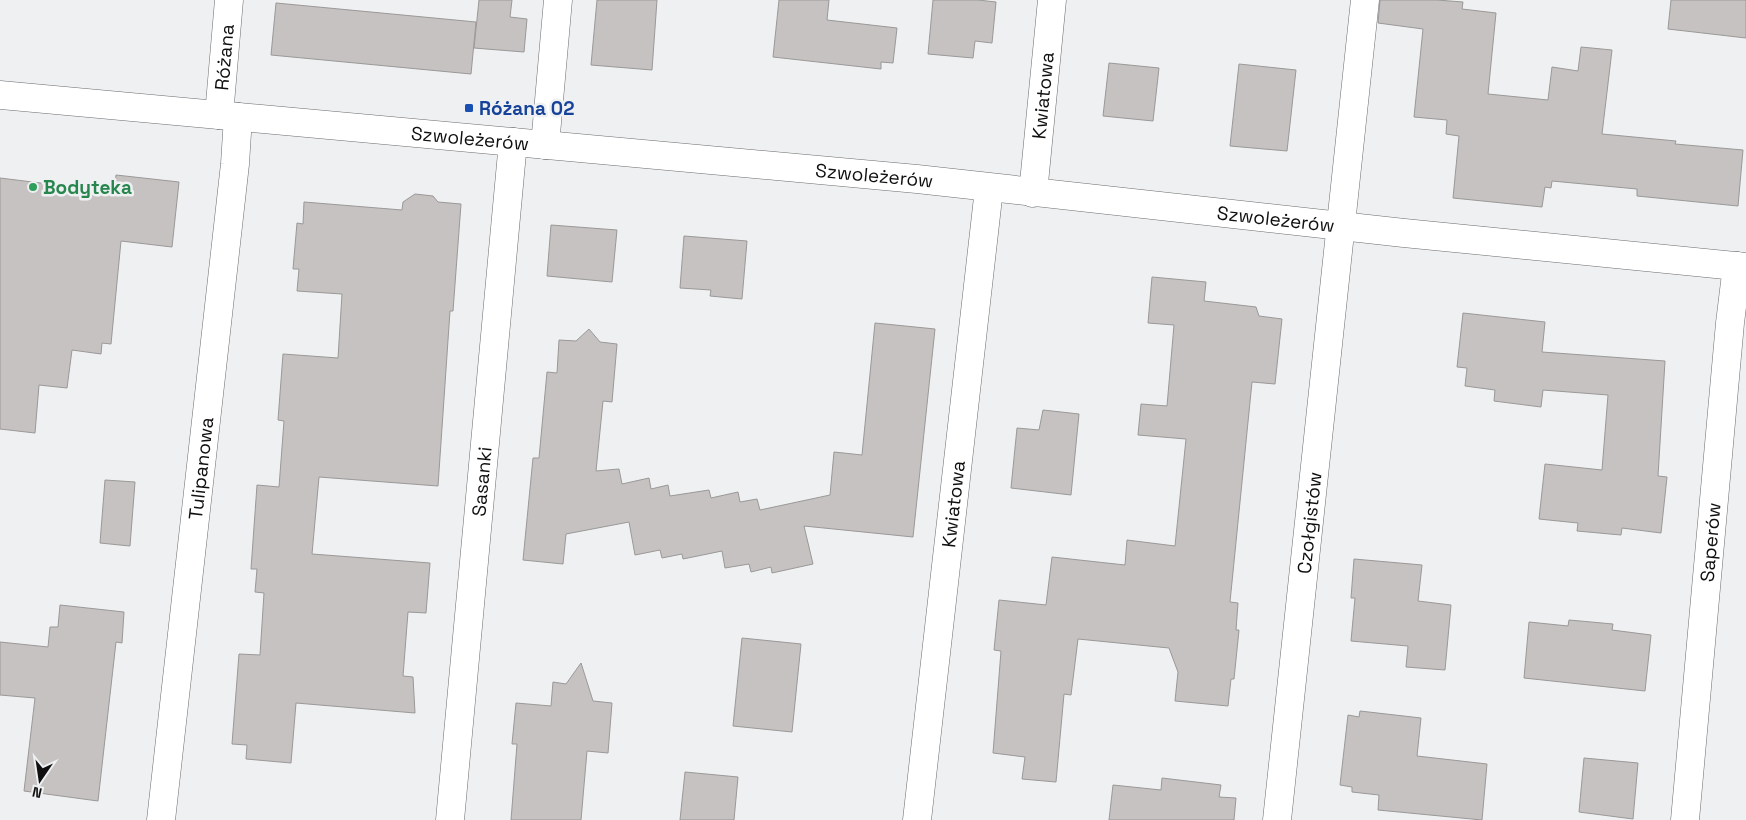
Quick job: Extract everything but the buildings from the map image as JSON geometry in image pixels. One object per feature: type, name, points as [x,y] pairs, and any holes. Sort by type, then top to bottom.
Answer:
[{"type":"street","name":"Różana","points":[[229,0],[229,116]]},
{"type":"street","points":[[545,145],[558,0]]},
{"type":"street","name":"Kwiatowa","points":[[1033,193],[1052,0]]},
{"type":"street","name":"Czołgistów","points":[[1277,820],[1364,0]]},
{"type":"street","name":"Szwoleżerów","points":[[0,95],[917,179],[1414,234],[1741,266]]},
{"type":"street","name":"Tulipanowa","points":[[161,820],[235,164],[229,116]]},
{"type":"street","name":"Sasanki","points":[[450,820],[513,142]]},
{"type":"street","name":"Kwiatowa","points":[[917,820],[989,188]]},
{"type":"street","name":"Saperów","points":[[1685,820],[1728,343],[1741,266]]},
{"type":"place","name":"Różana 02","points":[[469,108]]},
{"type":"place","name":"Bodyteka","points":[[33,187]]}]
